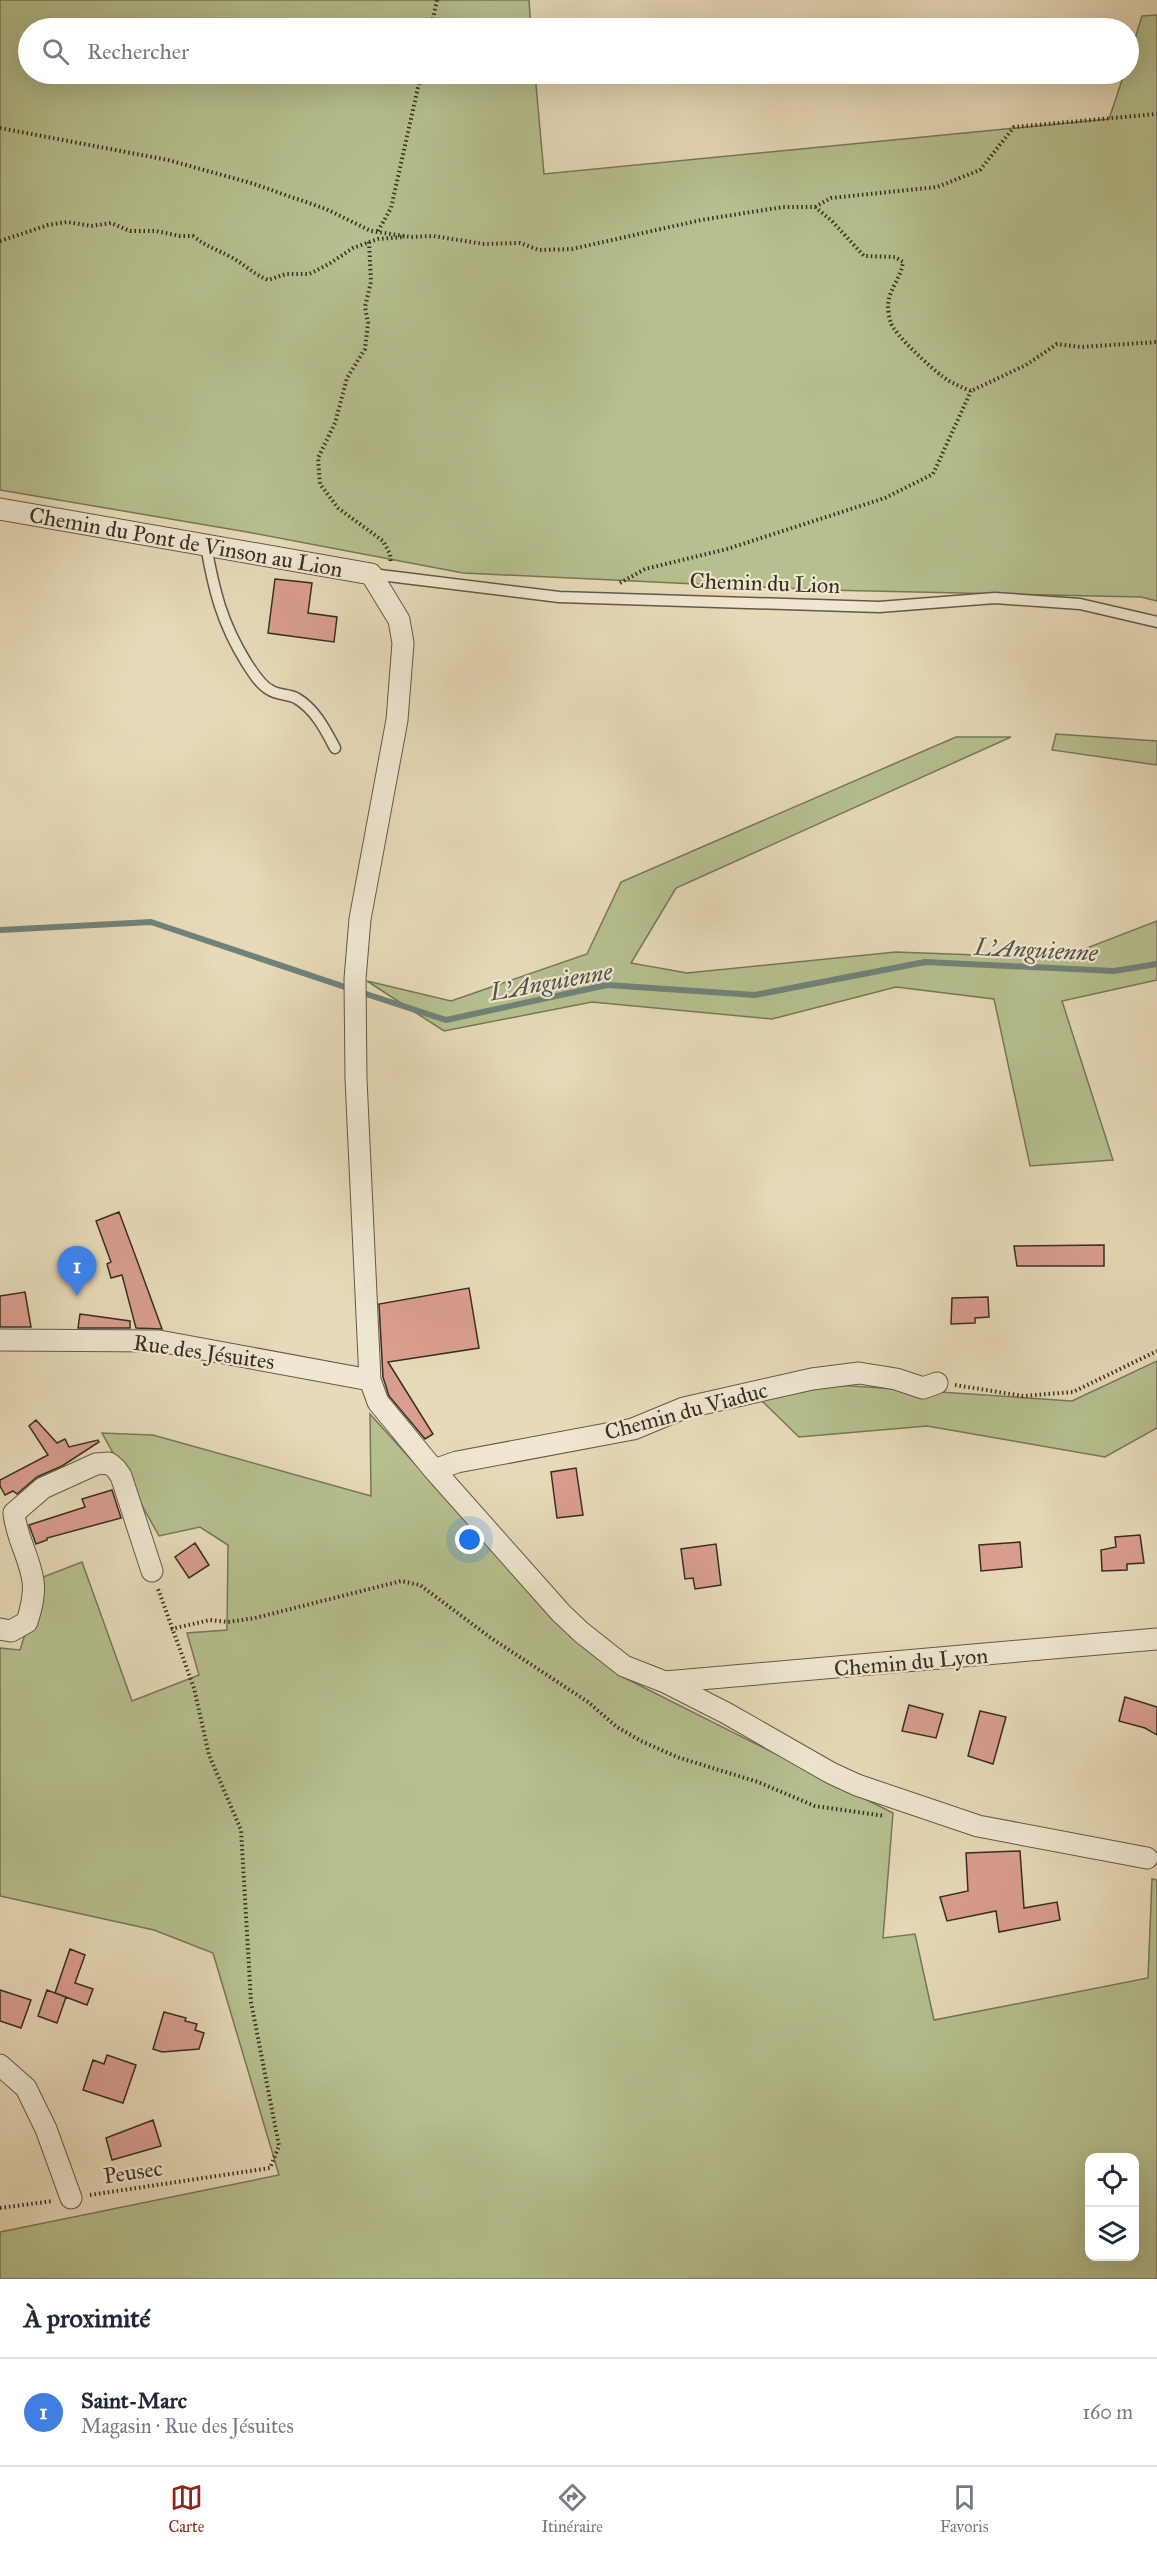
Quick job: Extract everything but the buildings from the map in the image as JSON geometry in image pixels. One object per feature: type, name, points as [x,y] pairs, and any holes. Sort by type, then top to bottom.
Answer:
[{"type":"street","name":"Chemin du Pont de Vinson au Lion","points":[[0,510],[371,574]]},
{"type":"street","points":[[371,574],[399,620],[403,643],[397,720],[360,919],[355,989],[356,1079],[370,1380],[378,1402],[434,1470],[561,1613],[624,1666],[665,1682],[726,1713],[831,1773],[892,1799],[978,1826],[1147,1858]]},
{"type":"street","name":"Rue des Jésuites","points":[[0,1340],[159,1341],[370,1380]]},
{"type":"street","name":"Chemin du Viaduc","points":[[434,1470],[457,1462],[633,1429],[684,1408],[812,1378],[859,1373],[896,1379],[923,1388],[937,1383]]},
{"type":"street","points":[[0,1629],[11,1631],[27,1622],[33,1601],[33,1580],[14,1513],[43,1488],[96,1464],[109,1463],[117,1468],[152,1571]]},
{"type":"street","name":"Chemin du Lyon","points":[[665,1682],[1157,1639]]},
{"type":"street","points":[[0,2065],[26,2088],[46,2129],[71,2198]]},
{"type":"lane","points":[[206,546],[222,618],[252,671],[269,690],[294,697],[309,708],[324,726],[335,748]]},
{"type":"lane","name":"Chemin du Lion","points":[[371,574],[559,597],[879,607],[995,598],[1080,604],[1157,622]]},
{"type":"path","points":[[433,18],[437,0]]},
{"type":"path","points":[[378,231],[392,208],[419,84]]},
{"type":"path","points":[[0,241],[48,225],[67,222],[91,226],[111,224],[130,231],[156,231],[193,236],[207,247],[231,257],[254,274],[268,280],[286,274],[309,274],[330,264],[353,248],[369,242],[411,237],[433,236],[484,244],[520,243],[539,250],[572,249],[701,220],[783,207],[815,207],[831,198],[937,187],[980,170],[1014,127],[1157,114]]},
{"type":"path","points":[[0,128],[168,160],[262,186],[326,209],[371,231],[411,237]]},
{"type":"path","points":[[815,207],[864,256],[895,257],[903,262],[898,282],[889,294],[888,308],[891,325],[903,340],[941,375],[957,386],[971,391]]},
{"type":"path","points":[[369,242],[371,282],[365,307],[368,323],[365,349],[349,373],[335,423],[318,458],[320,484],[338,508],[383,541],[390,554],[391,564],[380,565],[371,574]]},
{"type":"path","points":[[597,598],[645,568],[727,549],[875,501],[933,474],[971,391],[1026,365],[1057,344],[1081,347],[1157,342]]},
{"type":"path","points":[[937,1383],[1023,1396],[1073,1392],[1157,1351]]},
{"type":"path","points":[[152,1571],[171,1629],[210,1620],[228,1622],[255,1618],[401,1581],[420,1585],[491,1638],[588,1702],[617,1727],[640,1741],[677,1757],[758,1782],[815,1806],[885,1817],[892,1799]]},
{"type":"path","name":"Peusec","points":[[0,2208],[270,2168],[279,2146],[251,2002],[241,1830],[209,1755],[194,1688],[171,1629]]},
{"type":"green space","points":[[0,0],[529,0],[530,18],[18,18],[18,84],[536,84],[544,174],[1109,119],[1121,84],[1139,84],[1139,26],[1142,16],[1157,15],[1157,601],[1141,597],[825,590],[463,573],[247,532],[0,490]]},
{"type":"green space","points":[[1056,734],[1157,741],[1157,765],[1052,750]]},
{"type":"green space","points":[[956,737],[1011,737],[676,888],[631,963],[687,973],[896,952],[1061,958],[1157,921],[1157,980],[1062,1001],[1113,1160],[1030,1166],[994,999],[896,987],[772,1019],[592,1002],[444,1031],[367,981],[451,1001],[587,954],[621,882]]},
{"type":"green space","points":[[1157,1361],[1157,1428],[1105,1457],[927,1426],[799,1437],[760,1399],[822,1384],[1072,1401]]},
{"type":"green space","points":[[370,1414],[566,1631],[621,1676],[893,1813],[883,1938],[915,1934],[934,2020],[1148,1978],[1152,1879],[1157,1880],[1157,2279],[0,2279],[0,2232],[279,2175],[213,1953],[154,1930],[0,1896],[0,1648],[20,1650],[43,1577],[82,1562],[132,1701],[199,1675],[187,1633],[227,1630],[228,1545],[200,1527],[159,1536],[102,1433],[153,1435],[371,1496]]},
{"type":"waterway","name":"L'Anguienne","points":[[0,930],[151,922],[351,989]]},
{"type":"waterway","name":"L'Anguienne","points":[[360,992],[446,1020],[607,985],[755,995],[925,962],[1114,971],[1157,964]]},
{"type":"place","name":"Saint-Marc","points":[[77,1296]]}]
